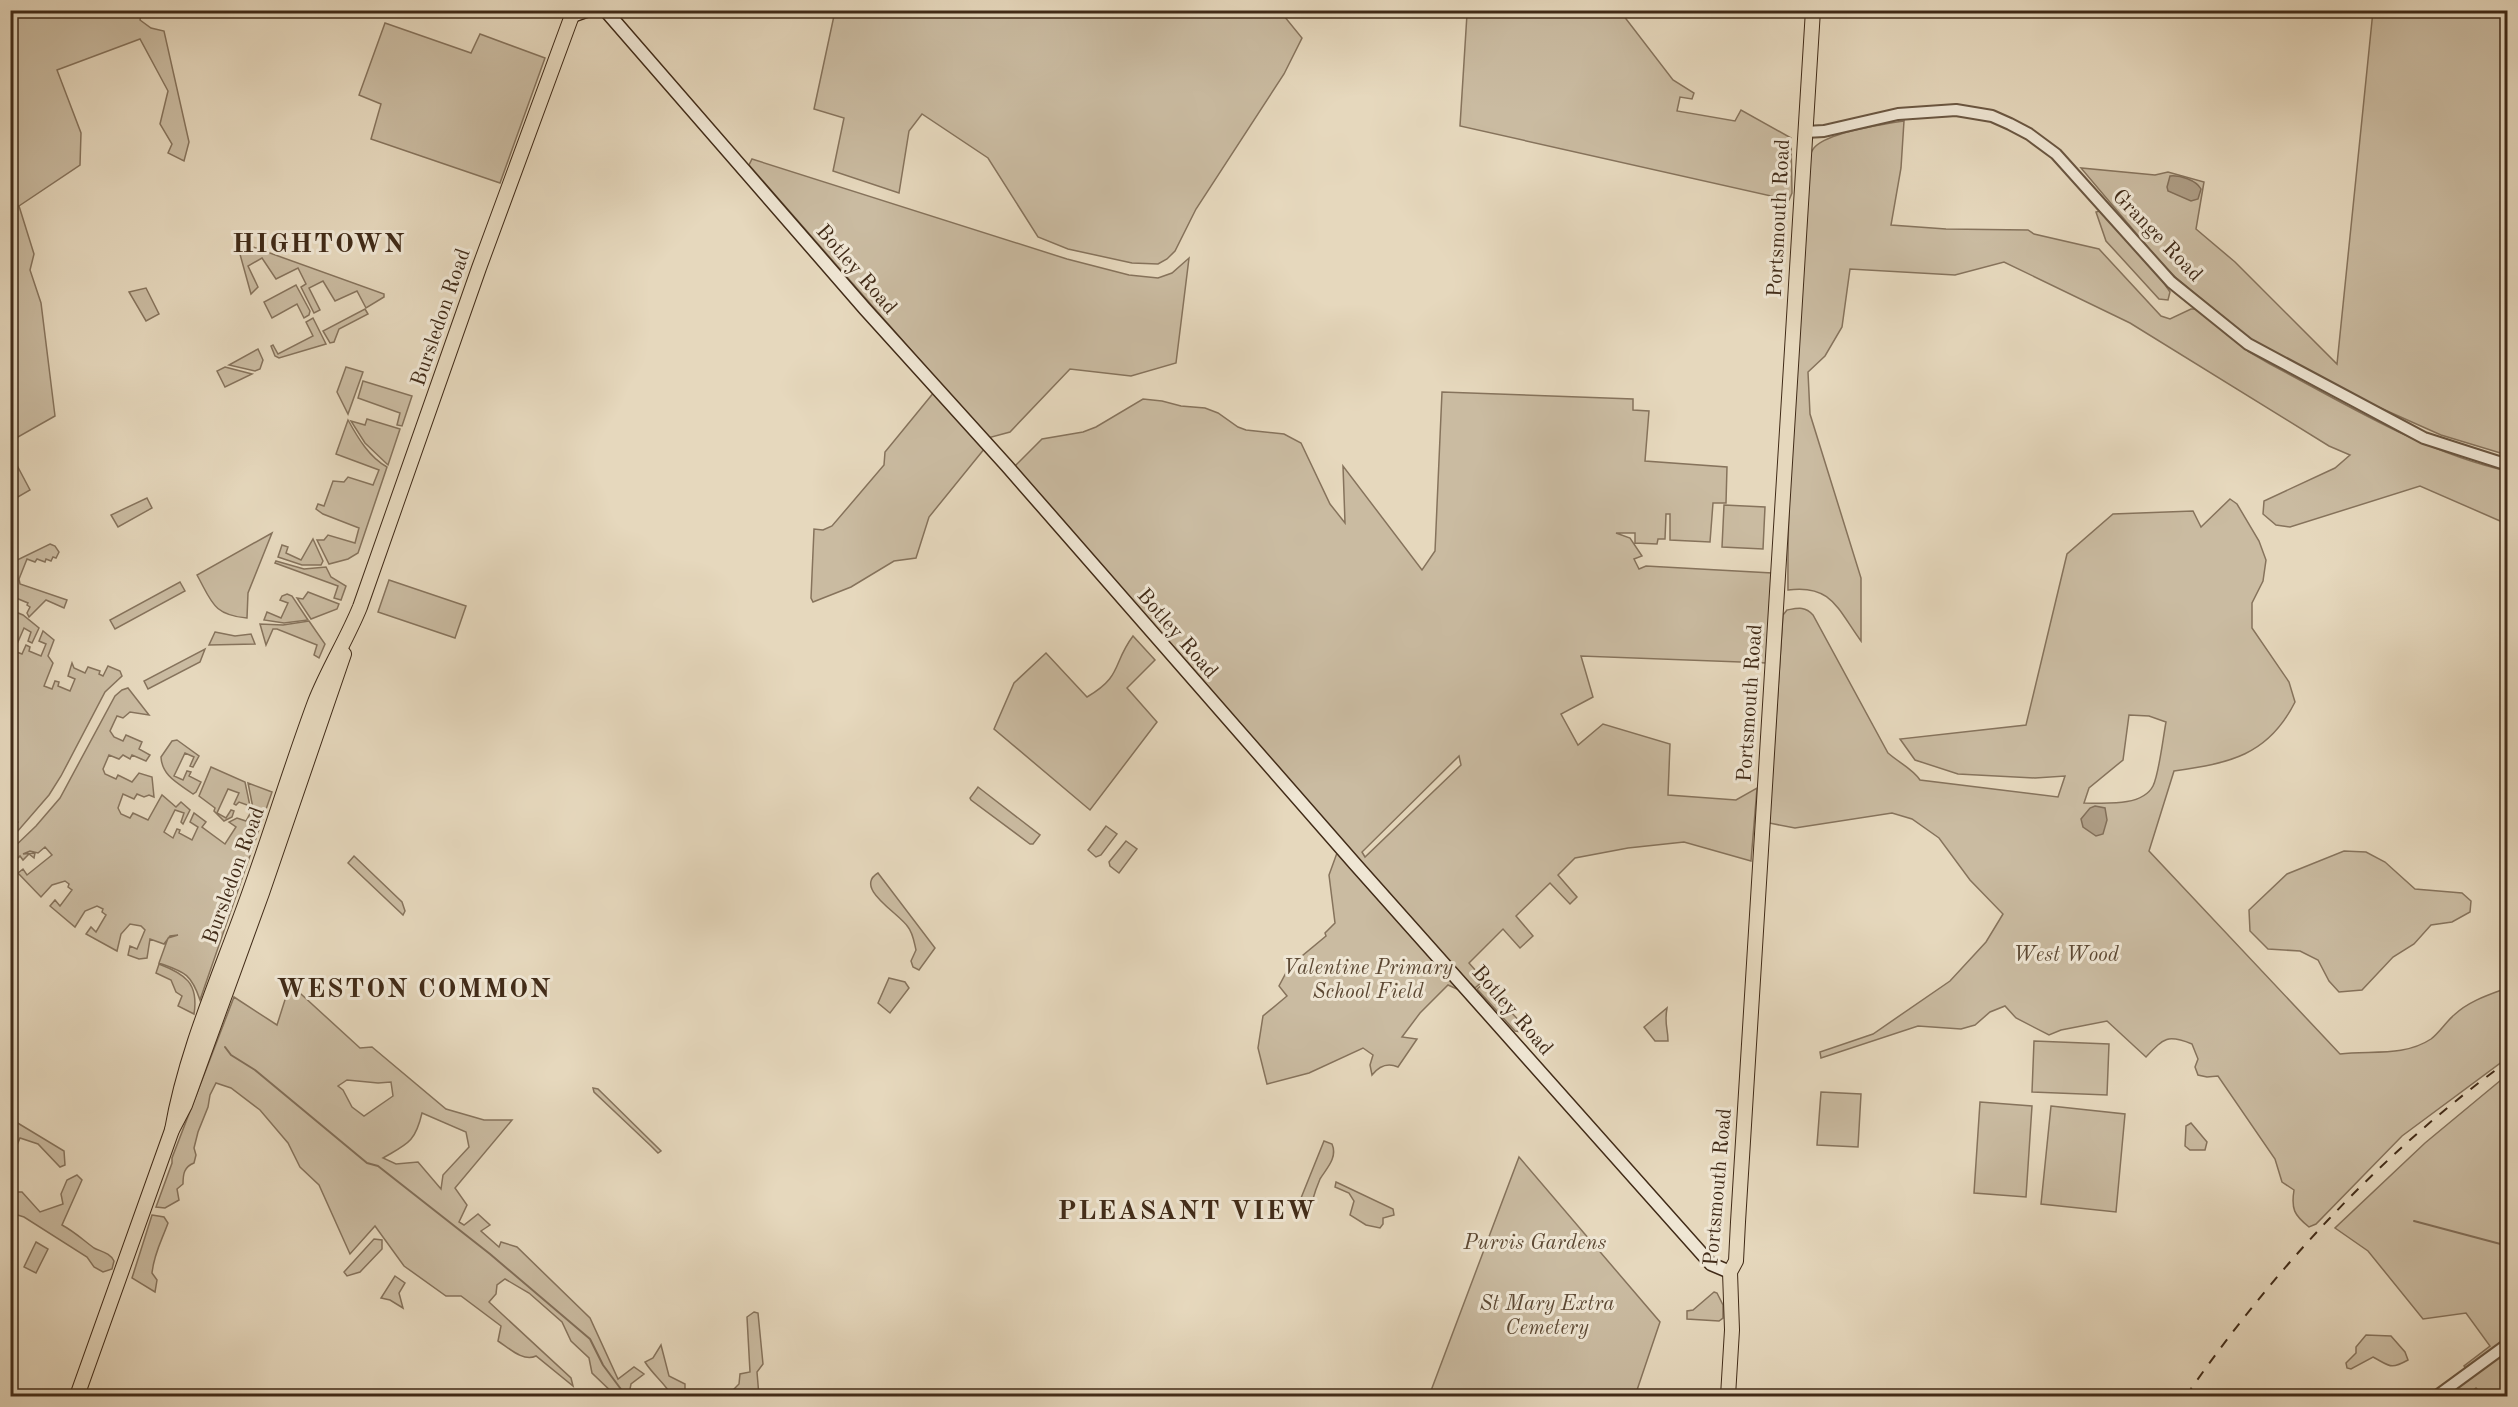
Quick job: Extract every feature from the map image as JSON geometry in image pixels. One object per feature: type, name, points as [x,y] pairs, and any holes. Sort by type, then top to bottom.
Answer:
[{"type":"main road","points":[[573,13],[589,10]]},
{"type":"main road","points":[[596,10],[607,13]]},
{"type":"main road","name":"Portsmouth Road","points":[[1728,1396],[1732,1323],[1730,1272],[1736,1261],[1813,10]]},
{"type":"main road","name":"Bursledon Road","points":[[77,1396],[172,1130],[192,1051],[272,832],[304,733],[328,670],[347,639],[360,607],[479,268],[573,13]]},
{"type":"main road","name":"Botley Road","points":[[607,13],[872,317],[1007,466],[1161,644],[1587,1125],[1711,1264],[1730,1272]]},
{"type":"street","name":"Grange Road","points":[[1805,132],[1824,131],[1898,114],[1956,110],[1992,116],[2010,124],[2029,134],[2056,154],[2171,282],[2248,344],[2424,438],[2508,465]]},
{"type":"street","points":[[2438,1396],[2508,1344]]},
{"type":"green space","points":[[11,10],[142,11],[140,20],[151,28],[164,31],[189,142],[184,161],[168,153],[172,144],[160,124],[168,91],[140,39],[57,70],[81,133],[80,165],[19,206],[34,254],[30,270],[41,303],[55,416],[11,441]]},
{"type":"green space","points":[[1475,10],[1620,11],[1673,80],[1694,93],[1692,99],[1680,97],[1677,111],[1735,121],[1741,110],[1791,138],[1792,193],[1789,200],[1460,126],[1467,14]]},
{"type":"green space","points":[[835,11],[1280,11],[1302,38],[1284,74],[1196,209],[1175,251],[1158,264],[1132,263],[1068,249],[1038,237],[988,158],[922,114],[909,131],[899,193],[833,171],[844,118],[814,109]]},
{"type":"green space","points":[[2373,11],[2507,11],[2507,455],[2441,435],[2340,390],[2256,344],[2168,271],[2081,168],[2155,175],[2168,172],[2204,182],[2196,229],[2235,262],[2337,364]]},
{"type":"green space","points":[[385,23],[471,53],[480,34],[545,58],[500,183],[371,139],[381,104],[359,95]]},
{"type":"green space","points":[[1904,121],[1901,168],[1891,225],[1946,229],[2028,230],[2034,234],[2099,249],[2161,316],[2170,319],[2196,309],[2249,352],[2356,410],[2445,452],[2507,471],[2507,524],[2420,486],[2290,527],[2276,525],[2263,514],[2264,501],[2335,468],[2350,455],[2329,446],[2130,323],[2004,262],[1955,275],[1850,269],[1842,327],[1825,356],[1808,372],[1810,414],[1861,578],[1861,641],[1839,610],[1824,595],[1803,589],[1788,590],[1791,456],[1807,224],[1808,167],[1812,151],[1827,139],[1854,130]]},
{"type":"green space","points":[[752,159],[1067,259],[1129,275],[1158,278],[1172,273],[1189,258],[1176,363],[1131,376],[1070,369],[1010,432],[988,438],[749,165]]},
{"type":"green space","points":[[2100,211],[2162,280],[2170,292],[2168,300],[2159,299],[2106,241],[2096,212]]},
{"type":"green space","points":[[242,243],[384,294],[384,297],[366,308],[357,291],[335,301],[323,281],[309,288],[320,310],[314,313],[301,287],[306,284],[298,268],[276,279],[262,258],[248,266],[258,287],[251,294],[238,247]]},
{"type":"green space","points":[[296,285],[310,311],[309,315],[304,318],[297,304],[272,318],[264,302]]},
{"type":"green space","points":[[146,288],[159,314],[146,321],[129,292]]},
{"type":"green space","points":[[365,309],[368,314],[339,329],[334,342],[330,343],[323,331]]},
{"type":"green space","points":[[313,318],[326,344],[279,358],[275,356],[271,346],[273,345],[278,354],[313,336],[306,322]]},
{"type":"green space","points":[[258,349],[263,360],[260,369],[255,371],[229,365]]},
{"type":"green space","points":[[225,367],[252,374],[225,387],[217,371]]},
{"type":"green space","points":[[346,367],[363,372],[348,414],[337,392]]},
{"type":"green space","points":[[363,381],[412,396],[402,426],[397,425],[400,413],[358,398]]},
{"type":"green space","points":[[935,391],[985,448],[929,517],[916,558],[894,561],[851,587],[813,602],[811,598],[814,529],[823,530],[832,526],[884,465],[885,452]]},
{"type":"green space","name":"Valentine Primary School Field","points":[[1442,392],[1633,399],[1633,410],[1649,411],[1645,461],[1727,467],[1726,503],[1713,503],[1710,542],[1670,540],[1670,514],[1666,514],[1665,539],[1658,539],[1657,544],[1635,543],[1635,533],[1616,533],[1630,538],[1642,556],[1634,559],[1639,569],[1646,566],[1772,573],[1767,663],[1581,656],[1593,697],[1561,714],[1578,745],[1603,724],[1670,744],[1668,795],[1736,800],[1757,788],[1751,861],[1684,842],[1628,848],[1575,858],[1558,875],[1577,897],[1570,904],[1550,883],[1516,916],[1533,936],[1520,948],[1503,929],[1469,963],[1484,980],[1475,988],[1471,984],[1459,990],[1448,985],[1420,1013],[1402,1037],[1417,1039],[1398,1067],[1384,1066],[1372,1075],[1370,1065],[1373,1055],[1363,1048],[1309,1073],[1267,1084],[1258,1048],[1263,1016],[1287,996],[1279,986],[1288,969],[1295,966],[1296,961],[1326,936],[1325,933],[1335,923],[1329,875],[1337,853],[1014,467],[1042,439],[1083,432],[1096,427],[1143,399],[1205,408],[1246,430],[1284,434],[1301,443],[1330,504],[1345,523],[1343,466],[1422,570],[1435,551]],"holes":[[[1459,756],[1461,765],[1365,857],[1362,852]]]},
{"type":"green space","points":[[367,419],[400,429],[388,465],[365,443],[351,421],[365,425]]},
{"type":"green space","points":[[348,420],[369,452],[387,467],[358,553],[348,559],[329,564],[317,540],[324,540],[328,535],[355,543],[359,528],[323,514],[316,509],[318,504],[324,506],[333,481],[344,482],[348,477],[373,485],[379,470],[336,454]]},
{"type":"green space","points":[[11,454],[30,490],[10,501]]},
{"type":"green space","points":[[147,498],[152,508],[118,527],[111,515]]},
{"type":"green space","name":"West Wood","points":[[2230,499],[2237,504],[2259,541],[2266,560],[2263,581],[2252,603],[2252,628],[2289,682],[2295,702],[2272,734],[2245,754],[2229,760],[2174,771],[2149,851],[2340,1054],[2398,1051],[2421,1045],[2434,1037],[2451,1018],[2466,1006],[2507,988],[2507,1058],[2402,1136],[2316,1224],[2309,1227],[2295,1211],[2294,1190],[2282,1182],[2275,1159],[2218,1076],[2198,1075],[2195,1067],[2198,1059],[2192,1044],[2184,1041],[2166,1040],[2146,1057],[2107,1021],[2061,1030],[2049,1035],[2016,1018],[2005,1006],[1990,1012],[1975,1025],[1961,1029],[1918,1026],[1821,1058],[1820,1052],[1873,1034],[1950,981],[1986,942],[2003,914],[1970,880],[1939,838],[1912,819],[1892,813],[1795,828],[1769,823],[1783,615],[1787,610],[1804,609],[1813,615],[1888,753],[1920,780],[2058,797],[2065,776],[2035,778],[1958,774],[1915,760],[1900,739],[2026,725],[2067,554],[2113,514],[2193,511],[2201,527]],"holes":[[[2129,715],[2149,716],[2166,722],[2159,765],[2153,786],[2148,793],[2132,801],[2084,803],[2089,788],[2123,760]]]},
{"type":"green space","points":[[1724,505],[1765,507],[1763,549],[1722,547]]},
{"type":"green space","points":[[272,533],[248,593],[247,618],[227,614],[220,610],[210,600],[197,575]]},
{"type":"green space","points":[[313,539],[323,561],[321,565],[302,565],[278,557],[282,545],[288,547],[286,553],[301,560]]},
{"type":"green space","points":[[50,544],[55,546],[59,552],[56,558],[53,557],[51,561],[46,559],[45,562],[27,559],[19,579],[20,584],[67,600],[64,608],[46,600],[29,617],[28,603],[16,598],[13,602],[11,601],[13,591],[11,589],[11,563]]},
{"type":"green space","points":[[276,561],[304,569],[326,567],[331,577],[346,586],[341,600],[334,598],[338,586],[275,563]]},
{"type":"green space","points":[[389,580],[466,606],[455,638],[378,612]]},
{"type":"green space","points":[[180,582],[185,591],[115,629],[110,620]]},
{"type":"green space","points":[[308,592],[339,604],[337,609],[311,619],[297,598],[303,599]]},
{"type":"green space","points":[[287,594],[292,596],[308,620],[284,623],[264,620],[267,612],[281,618],[288,603],[280,600]]},
{"type":"green space","points":[[11,610],[23,615],[39,628],[32,643],[28,641],[31,632],[24,628],[14,651],[22,654],[26,645],[30,647],[29,651],[41,656],[46,644],[39,641],[43,631],[54,640],[48,656],[53,663],[44,686],[52,689],[55,681],[59,682],[58,686],[70,691],[75,679],[68,676],[72,663],[74,668],[85,673],[88,667],[100,671],[99,674],[103,676],[108,666],[120,671],[122,676],[105,692],[49,795],[17,832],[13,828],[18,822],[10,815]]},
{"type":"green space","points":[[309,621],[325,644],[319,658],[314,655],[317,645],[277,629],[273,629],[266,645],[260,624],[283,625]]},
{"type":"green space","points":[[215,632],[235,636],[251,634],[255,644],[209,645]]},
{"type":"green space","points":[[1133,636],[1155,660],[1127,688],[1157,722],[1090,810],[994,729],[1014,683],[1046,653],[1087,697],[1112,676]]},
{"type":"green space","points":[[205,649],[200,662],[148,689],[144,681]]},
{"type":"green space","points":[[128,688],[149,715],[130,712],[123,718],[117,716],[110,731],[114,737],[123,741],[126,735],[142,742],[139,749],[150,755],[146,761],[132,755],[130,759],[123,755],[119,759],[109,755],[103,769],[105,774],[116,779],[118,775],[132,782],[139,773],[152,777],[154,797],[137,794],[134,799],[123,794],[118,808],[121,814],[130,818],[133,813],[148,820],[162,795],[176,807],[181,802],[190,810],[183,824],[181,822],[184,813],[175,810],[164,832],[173,838],[177,829],[180,830],[179,833],[192,840],[198,827],[190,822],[194,813],[206,822],[202,827],[225,844],[236,827],[229,822],[237,818],[246,821],[253,808],[248,783],[272,792],[200,1000],[186,975],[159,963],[168,939],[164,944],[150,939],[147,958],[139,959],[128,955],[130,946],[137,949],[145,930],[141,926],[130,924],[121,934],[117,951],[86,934],[91,927],[96,932],[106,915],[102,912],[103,909],[97,906],[85,911],[75,927],[50,906],[55,900],[60,906],[72,890],[68,887],[69,884],[65,881],[52,885],[41,897],[18,873],[23,869],[27,875],[52,855],[45,847],[38,853],[30,851],[23,854],[35,853],[34,858],[29,854],[23,860],[20,856],[11,863],[11,850],[60,798],[115,696]]},
{"type":"green space","points":[[177,740],[199,756],[193,767],[190,766],[194,757],[185,753],[174,776],[183,780],[187,771],[191,772],[189,776],[201,782],[193,794],[172,778],[162,764],[161,757],[172,741]]},
{"type":"green space","points":[[211,767],[245,782],[250,806],[239,802],[234,804],[239,793],[228,789],[217,813],[226,818],[231,810],[234,811],[232,817],[224,821],[214,811],[215,808],[199,796]]},
{"type":"green space","points":[[978,787],[1040,835],[1033,844],[971,800],[970,798]]},
{"type":"green space","points":[[1106,826],[1117,834],[1101,855],[1096,857],[1088,850]]},
{"type":"green space","points":[[1126,841],[1137,849],[1119,873],[1110,866],[1109,862]]},
{"type":"green space","points":[[2344,851],[2366,852],[2385,862],[2415,889],[2462,893],[2471,901],[2470,912],[2452,922],[2431,925],[2414,944],[2393,957],[2362,990],[2339,992],[2329,981],[2318,960],[2300,951],[2268,949],[2250,931],[2249,910],[2287,874]]},
{"type":"green space","points":[[354,856],[402,902],[405,911],[403,915],[348,863]]},
{"type":"green space","points":[[878,873],[935,948],[919,970],[913,967],[911,961],[916,950],[910,929],[880,900],[871,886],[872,879]]},
{"type":"green space","points":[[159,964],[188,981],[194,995],[194,1014],[178,1006],[182,996],[176,992],[171,980],[156,973]]},
{"type":"green space","points":[[889,978],[905,982],[909,988],[890,1013],[878,1003]]},
{"type":"green space","points":[[1489,979],[1514,1007],[1510,1011],[1524,1026],[1528,1023],[1534,1029],[1529,1033],[1515,1031],[1477,989]]},
{"type":"green space","points":[[290,984],[360,1048],[372,1047],[446,1109],[484,1120],[512,1120],[455,1188],[467,1205],[459,1222],[464,1225],[478,1214],[490,1225],[481,1231],[499,1247],[501,1242],[517,1247],[590,1318],[618,1379],[634,1367],[644,1374],[631,1384],[630,1389],[635,1396],[616,1396],[592,1373],[589,1358],[571,1341],[562,1322],[529,1293],[505,1279],[497,1285],[496,1294],[489,1302],[571,1378],[573,1386],[536,1356],[521,1356],[498,1341],[501,1326],[461,1296],[446,1296],[404,1266],[375,1226],[350,1254],[319,1185],[300,1167],[288,1143],[260,1110],[231,1088],[216,1083],[210,1095],[194,1148],[196,1155],[194,1163],[186,1169],[183,1184],[177,1189],[179,1200],[165,1208],[156,1207],[172,1158],[234,997],[277,1025]],"holes":[[[347,1080],[391,1082],[393,1096],[364,1116],[352,1107],[343,1090],[338,1086]],[[422,1113],[466,1132],[469,1147],[443,1175],[441,1189],[418,1162],[396,1164],[383,1158],[409,1142],[416,1131]]]},
{"type":"green space","points":[[1667,1008],[1668,1041],[1655,1041],[1644,1027]]},
{"type":"green space","points":[[2034,1041],[2109,1044],[2107,1095],[2032,1092]]},
{"type":"green space","points":[[2507,1075],[2507,1396],[2484,1396],[2476,1388],[2467,1396],[2445,1396],[2469,1373],[2464,1366],[2490,1346],[2466,1313],[2423,1319],[2368,1251],[2335,1228],[2425,1143]]},
{"type":"green space","points":[[593,1088],[598,1089],[661,1151],[658,1153],[594,1092]]},
{"type":"green space","points":[[1821,1092],[1861,1094],[1858,1147],[1817,1145]]},
{"type":"green space","points":[[1980,1102],[2032,1106],[2026,1197],[1974,1193]]},
{"type":"green space","points":[[2051,1106],[2125,1114],[2116,1212],[2041,1204]]},
{"type":"green space","points":[[16,1122],[64,1151],[65,1165],[60,1167],[38,1144],[20,1138],[11,1159],[11,1131]]},
{"type":"green space","points":[[2191,1123],[2207,1142],[2205,1150],[2190,1150],[2185,1146],[2186,1126]]},
{"type":"green space","points":[[1324,1141],[1332,1144],[1334,1154],[1320,1179],[1312,1202],[1301,1198]]},
{"type":"green space","name":"St Mary Extra Cemetery","points":[[1519,1157],[1660,1322],[1635,1396],[1429,1396]]},
{"type":"green space","points":[[77,1175],[82,1180],[62,1225],[112,1258],[114,1261],[112,1269],[103,1272],[94,1267],[87,1257],[24,1217],[11,1213],[11,1190],[22,1192],[40,1212],[63,1204],[61,1194],[67,1180]]},
{"type":"green space","points":[[1336,1182],[1393,1209],[1394,1215],[1383,1218],[1380,1228],[1366,1225],[1350,1215],[1354,1201],[1349,1193],[1335,1187]]},
{"type":"green space","points":[[152,1215],[164,1217],[168,1223],[153,1266],[152,1273],[157,1280],[155,1292],[132,1278]]},
{"type":"green space","points":[[374,1239],[382,1240],[382,1249],[360,1272],[347,1276],[344,1272]]},
{"type":"green space","points":[[36,1242],[48,1249],[36,1273],[24,1267]]},
{"type":"green space","points":[[395,1276],[405,1283],[399,1293],[403,1308],[390,1300],[381,1298]]},
{"type":"green space","points":[[1714,1292],[1717,1293],[1723,1305],[1723,1318],[1719,1321],[1687,1319],[1687,1311],[1693,1310]]},
{"type":"green space","points":[[754,1312],[758,1313],[763,1364],[757,1372],[759,1396],[731,1396],[732,1391],[739,1384],[740,1374],[750,1372],[747,1317]]},
{"type":"green space","points":[[2366,1335],[2391,1336],[2405,1352],[2408,1360],[2390,1366],[2373,1357],[2351,1369],[2347,1368],[2346,1363],[2356,1353],[2356,1347]]},
{"type":"green space","points":[[661,1345],[669,1376],[685,1384],[685,1396],[672,1396],[645,1362],[653,1358]]},
{"type":"shaded area","points":[[2170,176],[2183,177],[2195,183],[2201,189],[2198,199],[2191,201],[2168,191]]},
{"type":"shaded area","points":[[2095,806],[2105,808],[2107,820],[2103,834],[2096,836],[2083,827],[2081,819],[2090,808]]},
{"type":"waterway","points":[[225,1047],[231,1055],[255,1070],[367,1163],[378,1166],[490,1254],[590,1339],[603,1365],[626,1396]]},
{"type":"waterway","points":[[2414,1221],[2508,1246]]},
{"type":"railway","points":[[2186,1396],[2256,1303],[2333,1215],[2417,1134],[2508,1061]]},
{"type":"district","name":"HIGHTOWN","points":[[319,243]]},
{"type":"district","name":"WESTON COMMON","points":[[414,988]]},
{"type":"district","name":"PLEASANT VIEW","points":[[1187,1210]]},
{"type":"park label","name":"Purvis Gardens","points":[[1535,1242]]}]
